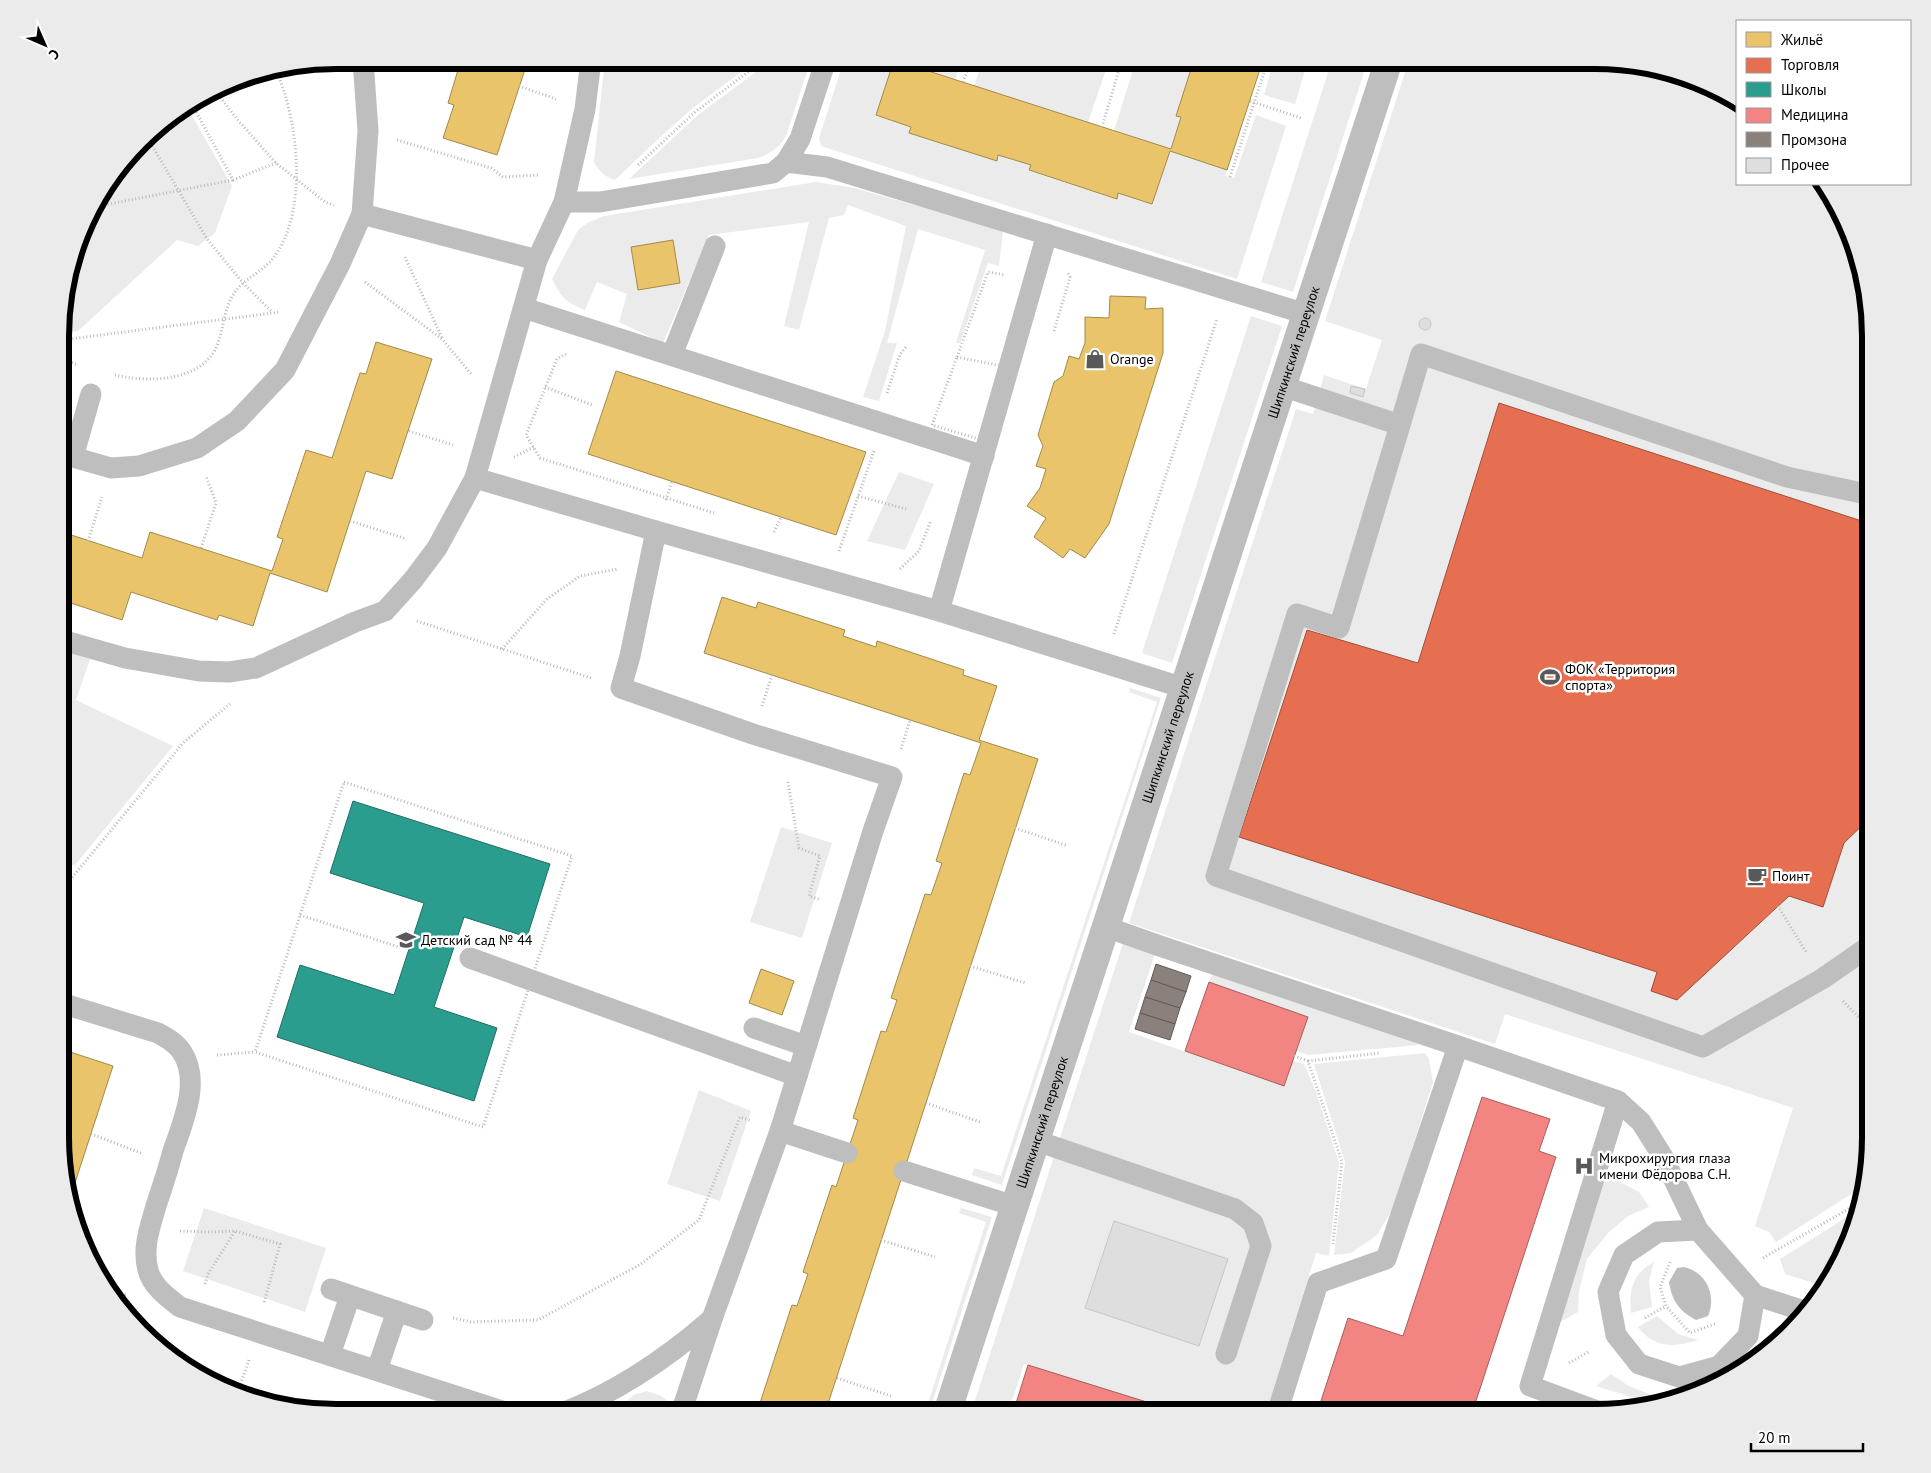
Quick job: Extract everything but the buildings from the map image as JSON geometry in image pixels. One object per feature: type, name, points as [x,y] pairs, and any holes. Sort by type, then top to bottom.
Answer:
[{"type":"street","name":"Шипкинский переулок","points":[[950,1404],[1385,69]]},
{"type":"lane","points":[[69,456],[111,468],[139,466],[197,448],[238,421],[285,370],[340,264],[362,214],[368,131],[364,69]]},
{"type":"lane","points":[[69,642],[125,658],[199,671],[229,672],[256,668],[385,610],[414,580],[437,548],[475,478],[538,260],[564,202],[585,108],[590,69]]},
{"type":"lane","points":[[564,202],[600,202],[773,173],[786,162],[800,138],[823,69]]},
{"type":"lane","points":[[786,162],[827,167],[1306,314]]},
{"type":"lane","points":[[362,214],[538,260]]},
{"type":"lane","points":[[939,611],[1047,234]]},
{"type":"lane","points":[[672,355],[714,246]]},
{"type":"lane","points":[[524,308],[984,456]]},
{"type":"lane","points":[[1862,493],[1787,477],[1421,354],[1339,628],[1298,614],[1216,876],[1703,1047],[1822,979],[1862,951]]},
{"type":"lane","points":[[1282,386],[1400,425]]},
{"type":"lane","points":[[69,453],[91,394]]},
{"type":"lane","points":[[475,478],[939,611],[1184,688]]},
{"type":"lane","points":[[656,531],[630,656],[621,688],[753,734],[892,776],[873,831],[780,1131],[712,1319],[684,1404]]},
{"type":"lane","points":[[1106,926],[1157,946],[1618,1101],[1641,1122],[1663,1157],[1698,1230],[1736,1274],[1755,1295],[1799,1309]]},
{"type":"lane","points":[[470,958],[797,1076]]},
{"type":"lane","points":[[69,1005],[158,1033],[172,1041],[182,1051],[187,1063],[190,1080],[189,1096],[145,1252],[148,1271],[155,1285],[180,1307],[483,1404]]},
{"type":"lane","points":[[754,1028],[806,1046]]},
{"type":"lane","points":[[1280,1404],[1318,1283],[1386,1259],[1458,1046]]},
{"type":"lane","points":[[1578,1404],[1530,1386],[1618,1101]]},
{"type":"lane","points":[[780,1131],[847,1153]]},
{"type":"lane","points":[[1037,1141],[1235,1209],[1253,1223],[1261,1246],[1226,1354]]},
{"type":"lane","points":[[904,1171],[1014,1206]]},
{"type":"lane","points":[[1698,1230],[1658,1232],[1624,1255],[1608,1292],[1616,1335],[1639,1364],[1679,1377],[1719,1366],[1748,1336],[1755,1295]]},
{"type":"lane","points":[[330,1355],[340,1292],[423,1320]]},
{"type":"lane","points":[[377,1370],[397,1311]]},
{"type":"lane","points":[[584,1404],[633,1378],[678,1348],[712,1319]]},
{"type":"path","points":[[600,202],[660,142],[695,112],[752,69]]},
{"type":"path","points":[[963,82],[968,69]]},
{"type":"path","points":[[1102,127],[1118,69]]},
{"type":"path","points":[[1230,177],[1252,102],[1265,69]]},
{"type":"path","points":[[107,373],[141,380],[159,379],[188,373],[210,358],[218,344],[228,304],[235,292],[243,283],[274,258],[282,242],[294,204],[296,180],[295,147],[290,115],[278,75]]},
{"type":"path","points":[[519,86],[585,108]]},
{"type":"path","points":[[219,96],[237,120],[276,163],[296,180],[325,202],[362,214]]},
{"type":"path","points":[[1252,102],[1301,118]]},
{"type":"path","points":[[195,109],[233,180]]},
{"type":"path","points":[[368,131],[491,168],[503,177],[572,173]]},
{"type":"path","points":[[151,143],[207,239],[243,283],[272,313]]},
{"type":"path","points":[[103,205],[233,180],[276,163]]},
{"type":"path","points":[[389,222],[442,339]]},
{"type":"path","points":[[957,357],[988,272],[1006,276],[1020,226]]},
{"type":"path","points":[[340,264],[442,339],[497,405]]},
{"type":"path","points":[[1105,663],[1227,290]]},
{"type":"path","points":[[69,339],[317,307]]},
{"type":"path","points":[[565,321],[574,349],[557,359],[526,435],[540,458],[720,515]]},
{"type":"path","points":[[69,361],[82,366]]},
{"type":"path","points":[[546,387],[592,406]]},
{"type":"path","points":[[847,556],[838,553],[883,423]]},
{"type":"path","points":[[409,431],[482,454]]},
{"type":"path","points":[[197,448],[216,503],[201,548]]},
{"type":"path","points":[[88,540],[111,468]]},
{"type":"path","points":[[858,496],[906,509]]},
{"type":"path","points":[[897,571],[919,551],[933,514]]},
{"type":"path","points":[[350,521],[437,548]]},
{"type":"path","points":[[765,530],[783,535]]},
{"type":"path","points":[[502,649],[547,599],[580,576],[648,563]]},
{"type":"path","points":[[385,610],[621,688]]},
{"type":"path","points":[[69,882],[183,743],[248,690],[256,668]]},
{"type":"path","points":[[760,713],[772,675]]},
{"type":"path","points":[[223,1053],[255,1052],[483,1127],[572,856],[344,782],[255,1052]]},
{"type":"path","points":[[788,782],[799,848],[820,856],[808,896],[848,911]]},
{"type":"path","points":[[1015,828],[1068,846]]},
{"type":"path","points":[[69,874],[72,878]]},
{"type":"path","points":[[300,915],[402,948]]},
{"type":"path","points":[[970,966],[1025,983]]},
{"type":"path","points":[[1294,1056],[1308,1060],[1342,1162],[1330,1279]]},
{"type":"path","points":[[926,1103],[980,1122]]},
{"type":"path","points":[[423,1320],[431,1314],[471,1322],[538,1320],[641,1264],[698,1220],[740,1117],[780,1131]]},
{"type":"path","points":[[91,1134],[170,1164]]},
{"type":"path","points":[[1736,1274],[1853,1207]]},
{"type":"path","points":[[150,1229],[208,1232],[235,1231],[280,1244],[261,1310],[258,1332]]},
{"type":"path","points":[[1698,1230],[1670,1260],[1660,1287],[1666,1306],[1690,1333],[1726,1320],[1755,1295]]},
{"type":"path","points":[[197,1312],[208,1274],[235,1231]]},
{"type":"path","points":[[881,1240],[935,1257]]},
{"type":"path","points":[[1568,1363],[1577,1359]]},
{"type":"path","points":[[836,1378],[890,1396]]},
{"type":"shaded area","points":[[604,69],[745,69],[693,108],[615,180],[603,173],[594,162]]},
{"type":"shaded area","points":[[760,69],[808,69],[786,136],[774,150],[758,158],[629,179],[698,115]]},
{"type":"shaded area","points":[[841,69],[891,69],[876,115],[911,127],[910,132],[997,160],[998,155],[1031,165],[1029,171],[1116,199],[1118,193],[1152,204],[1170,151],[1227,170],[1225,176],[1234,178],[1256,115],[1286,126],[1237,279],[821,146],[819,138]]},
{"type":"shaded area","points":[[922,69],[959,69],[955,80]]},
{"type":"shaded area","points":[[980,69],[1106,69],[1088,122],[974,86]]},
{"type":"shaded area","points":[[1133,69],[1191,69],[1177,116],[1181,117],[1171,149],[1114,131]]},
{"type":"shaded area","points":[[1271,69],[1305,69],[1295,104],[1264,95]]},
{"type":"shaded area","points":[[1329,69],[1365,69],[1293,292],[1261,282]]},
{"type":"shaded area","name":"ФОК «Территория спорта»","points":[[1406,69],[1613,69],[1647,74],[1681,83],[1713,96],[1736,109],[1736,185],[1816,185],[1835,218],[1853,267],[1862,318],[1862,1155],[1856,1191],[1776,1242],[1769,1232],[1755,1226],[1793,1108],[1505,1014],[1495,1044],[1129,923],[1296,409],[1313,414],[1324,375],[1366,389],[1382,340],[1325,321]]},
{"type":"shaded area","points":[[190,112],[232,186],[215,233],[198,246],[177,240],[78,331],[69,332],[71,301],[83,250],[96,218],[114,187],[135,160],[160,135]]},
{"type":"shaded area","points":[[816,182],[854,188],[1003,230],[999,266],[988,263],[960,343],[956,343],[985,250],[918,229],[887,343],[897,343],[879,401],[863,397],[885,331],[906,226],[848,205],[844,215],[829,218],[799,330],[784,326],[809,222],[709,235],[663,343],[619,322],[627,294],[597,282],[585,310],[564,298],[552,279],[578,230],[589,222],[604,216]],"holes":[[[673,240],[680,283],[638,290],[631,248]]]},
{"type":"shaded area","points":[[1251,316],[1282,326],[1172,663],[1142,653]]},
{"type":"shaded area","points":[[899,472],[934,484],[905,550],[867,541]]},
{"type":"shaded area","points":[[69,652],[90,659],[76,700],[173,746],[75,865],[69,865]]},
{"type":"shaded area","points":[[1130,688],[1161,698],[1002,1185],[972,1175],[974,1168],[1001,1176],[1157,702],[1129,692]]},
{"type":"shaded area","points":[[781,827],[832,843],[802,938],[750,922]]},
{"type":"shaded area","points":[[1123,943],[1155,954],[1129,1032],[1283,1086],[1293,1061],[1304,1064],[1316,1092],[1339,1163],[1329,1256],[1316,1253],[1269,1404],[1153,1404],[1024,1364],[1011,1404],[974,1404]],"holes":[[[1114,1221],[1228,1259],[1199,1346],[1085,1308]]]},
{"type":"shaded area","points":[[1213,972],[1403,1035],[1419,1045],[1308,1055],[1297,1051],[1308,1017],[1209,982]]},
{"type":"shaded area","points":[[1425,1053],[1429,1059],[1433,1082],[1394,1207],[1377,1235],[1351,1253],[1334,1255],[1345,1162],[1314,1064]]},
{"type":"shaded area","points":[[699,1090],[751,1111],[720,1201],[667,1184]]},
{"type":"shaded area","points":[[1605,1174],[1639,1192],[1649,1207],[1628,1216],[1608,1233],[1587,1259],[1579,1291],[1578,1312],[1558,1323]]},
{"type":"shaded area","points":[[204,1208],[326,1248],[305,1312],[183,1271]]},
{"type":"shaded area","points":[[961,1208],[992,1217],[932,1404],[928,1404],[986,1222],[959,1213]]},
{"type":"shaded area","points":[[1850,1215],[1835,1255],[1818,1284],[1785,1274],[1780,1259]]},
{"type":"shaded area","points":[[1654,1262],[1649,1281],[1652,1307],[1631,1313],[1631,1297],[1634,1283],[1641,1272]]},
{"type":"shaded area","points":[[1684,1267],[1698,1274],[1708,1285],[1711,1300],[1708,1316],[1696,1320],[1685,1313],[1674,1300],[1669,1282],[1677,1268]]},
{"type":"shaded area","points":[[1657,1316],[1678,1334],[1698,1340],[1673,1345],[1651,1339],[1638,1327]]},
{"type":"shaded area","points":[[1611,1374],[1627,1385],[1656,1397],[1641,1400],[1596,1386]]},
{"type":"shaded area","points":[[647,1391],[661,1396],[669,1402],[668,1404],[623,1404],[634,1395]]},
{"type":"place","name":"Orange","points":[[1095,359]]},
{"type":"place","name":"ФОК «Территория спорта»","points":[[1550,677]]},
{"type":"place","name":"Поинт","points":[[1757,876]]},
{"type":"place","name":"Детский сад № 44","points":[[406,940]]},
{"type":"place","name":"Микрохирургия глаза имени Фёдорова С.Н.","points":[[1584,1166]]}]
